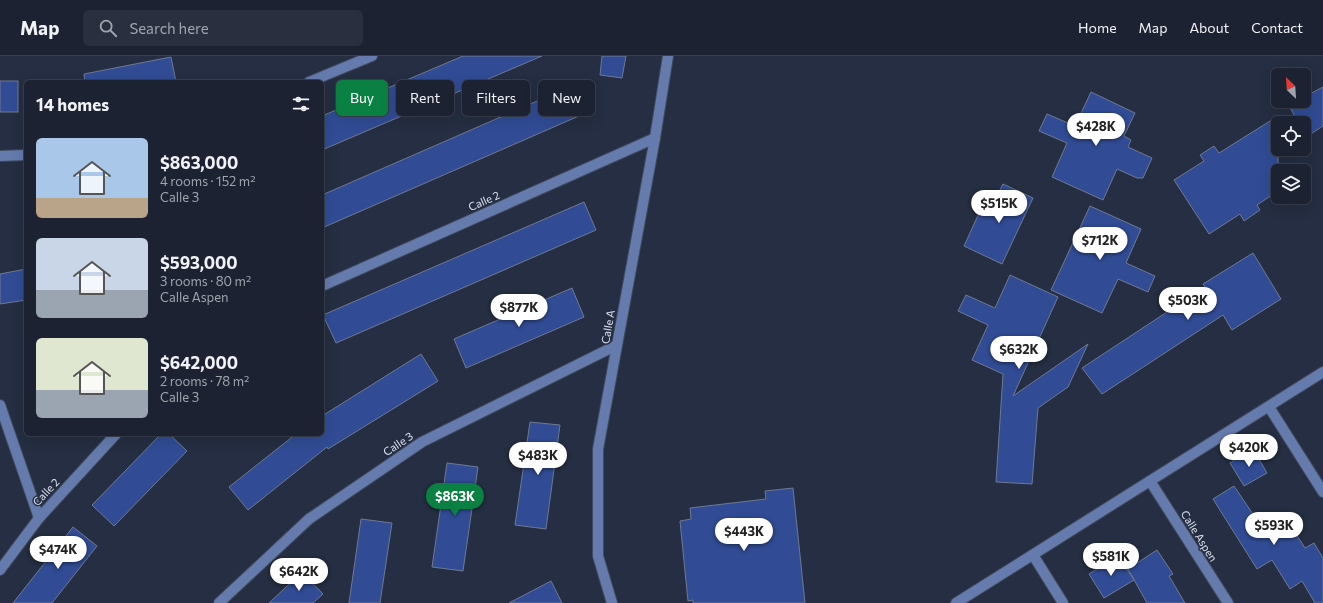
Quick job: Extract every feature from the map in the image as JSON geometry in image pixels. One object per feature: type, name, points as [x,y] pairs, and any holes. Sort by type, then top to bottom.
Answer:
[{"type":"street","points":[[314,80],[372,56]]},
{"type":"street","name":"Calle A","points":[[612,603],[598,556],[598,449],[655,138],[668,56]]},
{"type":"street","name":"Calle 2","points":[[324,285],[655,138]]},
{"type":"street","points":[[0,156],[24,155]]},
{"type":"street","name":"Calle 3","points":[[220,603],[310,519],[422,442],[617,345]]},
{"type":"street","points":[[956,603],[1323,372]]},
{"type":"street","points":[[0,405],[39,518]]},
{"type":"street","points":[[1269,407],[1323,492]]},
{"type":"street","name":"Calle 2","points":[[0,570],[39,518],[114,436]]},
{"type":"street","name":"Calle Aspen","points":[[1150,481],[1228,603]]},
{"type":"street","points":[[1033,555],[1063,603]]},
{"type":"building","points":[[463,56],[542,56],[486,80],[462,80],[462,90],[454,94],[454,80],[407,80]]},
{"type":"building","points":[[602,56],[626,56],[622,78],[600,75]]},
{"type":"building","points":[[171,57],[176,80],[85,80],[84,74]]},
{"type":"building","points":[[0,81],[18,81],[18,112],[0,112]]},
{"type":"building","points":[[396,85],[396,116],[402,116],[324,149],[324,115],[336,110],[336,116],[388,116],[388,88]]},
{"type":"building","points":[[1323,87],[1323,126],[1311,134],[1311,116],[1294,116],[1290,108],[1311,108],[1311,93]]},
{"type":"building","points":[[1091,92],[1135,113],[1124,136],[1131,140],[1128,147],[1152,158],[1143,178],[1137,178],[1117,169],[1103,200],[1052,177],[1067,143],[1039,131],[1047,114],[1075,126]]},
{"type":"building","points":[[538,101],[538,116],[579,116],[324,227],[324,194],[503,116],[530,116],[530,104]]},
{"type":"building","points":[[1271,120],[1271,156],[1278,156],[1278,164],[1271,164],[1271,196],[1257,205],[1260,210],[1244,221],[1240,214],[1209,234],[1174,180],[1204,161],[1200,155],[1214,146],[1219,153]]},
{"type":"building","points":[[1003,184],[1033,198],[1002,264],[964,246],[985,200],[993,204]]},
{"type":"building","points":[[584,202],[596,230],[336,343],[324,315]]},
{"type":"building","points":[[1090,206],[1141,229],[1126,263],[1155,276],[1148,292],[1118,279],[1102,313],[1051,290]]},
{"type":"building","points":[[1253,253],[1281,299],[1232,330],[1223,315],[1102,394],[1082,368],[1205,287],[1203,284]]},
{"type":"building","points":[[24,269],[24,300],[0,304],[0,274]]},
{"type":"building","points":[[1010,275],[1058,297],[1013,396],[1088,344],[1068,387],[1038,408],[1032,484],[996,482],[1003,374],[972,360],[988,325],[958,311],[966,295],[995,308]]},
{"type":"building","points":[[572,288],[584,317],[466,368],[454,339]]},
{"type":"building","points":[[421,354],[438,381],[328,449],[327,447],[248,510],[229,487],[293,436],[324,436],[324,415]]},
{"type":"building","points":[[530,422],[560,425],[546,529],[515,525]]},
{"type":"building","points":[[159,436],[171,436],[187,451],[114,526],[92,505]]},
{"type":"building","points":[[1253,449],[1267,473],[1244,486],[1230,463]]},
{"type":"building","points":[[447,463],[478,467],[463,571],[432,567]]},
{"type":"building","points":[[1234,486],[1265,532],[1286,519],[1305,548],[1314,543],[1323,558],[1323,603],[1315,603],[1302,581],[1290,589],[1272,560],[1257,569],[1213,499]]},
{"type":"building","points":[[793,488],[805,603],[693,603],[693,600],[688,601],[680,521],[691,519],[690,508],[766,499],[765,491]]},
{"type":"building","points":[[361,519],[392,523],[380,603],[349,603]]},
{"type":"building","points":[[73,527],[97,546],[52,603],[13,603]]},
{"type":"building","points":[[1157,550],[1173,574],[1169,576],[1185,603],[1147,603],[1128,569]]},
{"type":"building","points":[[1118,556],[1134,580],[1104,598],[1089,574]]},
{"type":"building","points":[[302,572],[323,594],[313,603],[269,603]]},
{"type":"building","points":[[551,581],[562,603],[509,603]]}]
